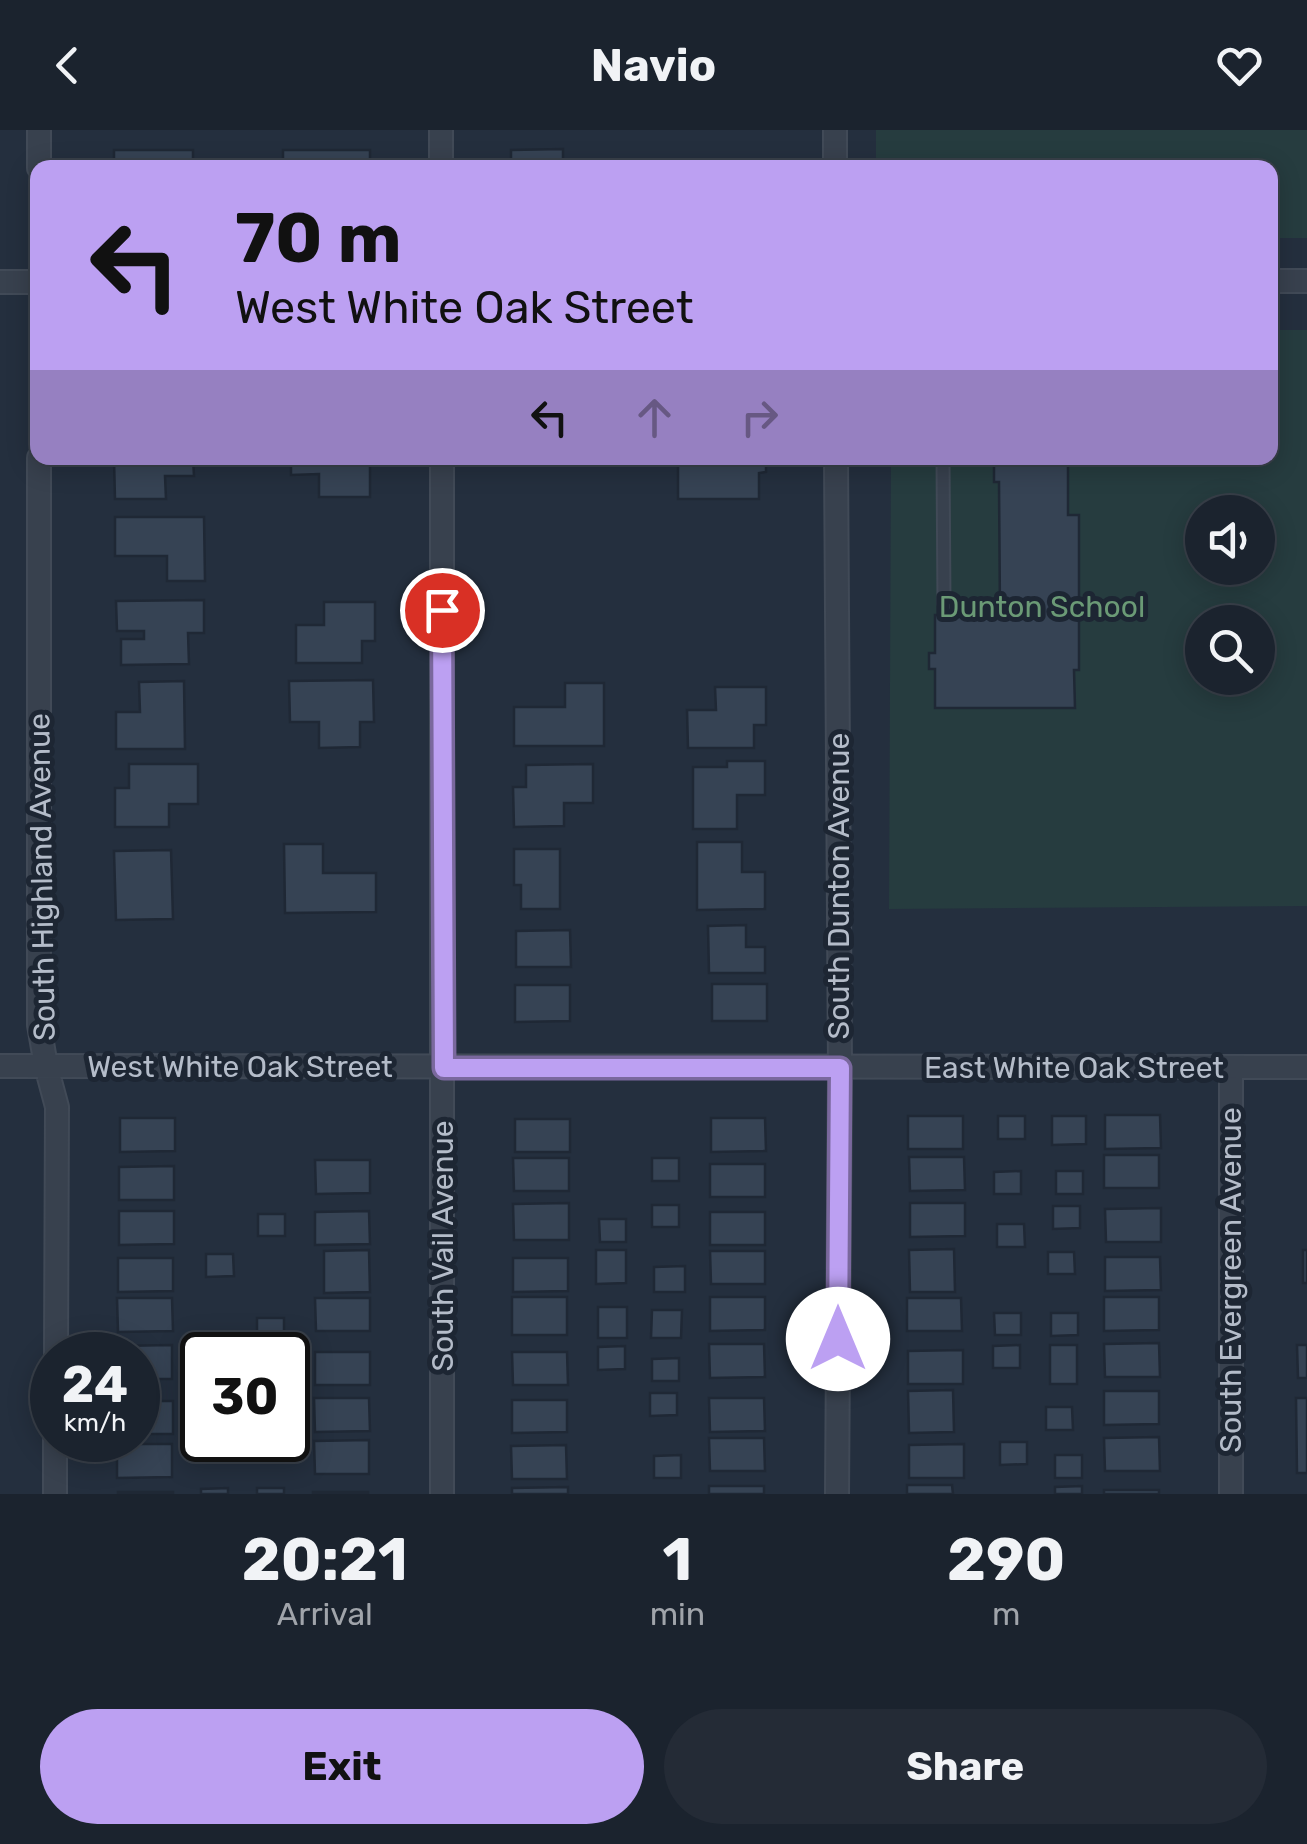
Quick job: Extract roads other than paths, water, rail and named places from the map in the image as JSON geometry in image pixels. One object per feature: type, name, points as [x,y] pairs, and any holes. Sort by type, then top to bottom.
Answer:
[{"type":"street","points":[[39,130],[39,160]]},
{"type":"street","points":[[441,130],[441,160]]},
{"type":"street","points":[[835,130],[835,160]]},
{"type":"street","points":[[1278,281],[1307,281]]},
{"type":"street","points":[[0,282],[30,282]]},
{"type":"street","name":"South Highland Avenue","points":[[39,465],[40,1025],[57,1106],[56,1332]]},
{"type":"street","name":"South Vail Avenue","points":[[442,465],[442,1494]]},
{"type":"street","name":"South Dunton Avenue","points":[[836,465],[840,1068],[837,1494]]},
{"type":"street","name":"West White Oak Street","points":[[0,1066],[840,1068]]},
{"type":"street","name":"South Evergreen Avenue","points":[[1231,1067],[1231,1494]]},
{"type":"street","name":"East White Oak Street","points":[[840,1068],[1307,1068]]},
{"type":"street","points":[[55,1462],[55,1494]]},
{"type":"lane","points":[[943,465],[944,604]]},
{"type":"park label","name":"Dunton School","points":[[1042,607]]}]
